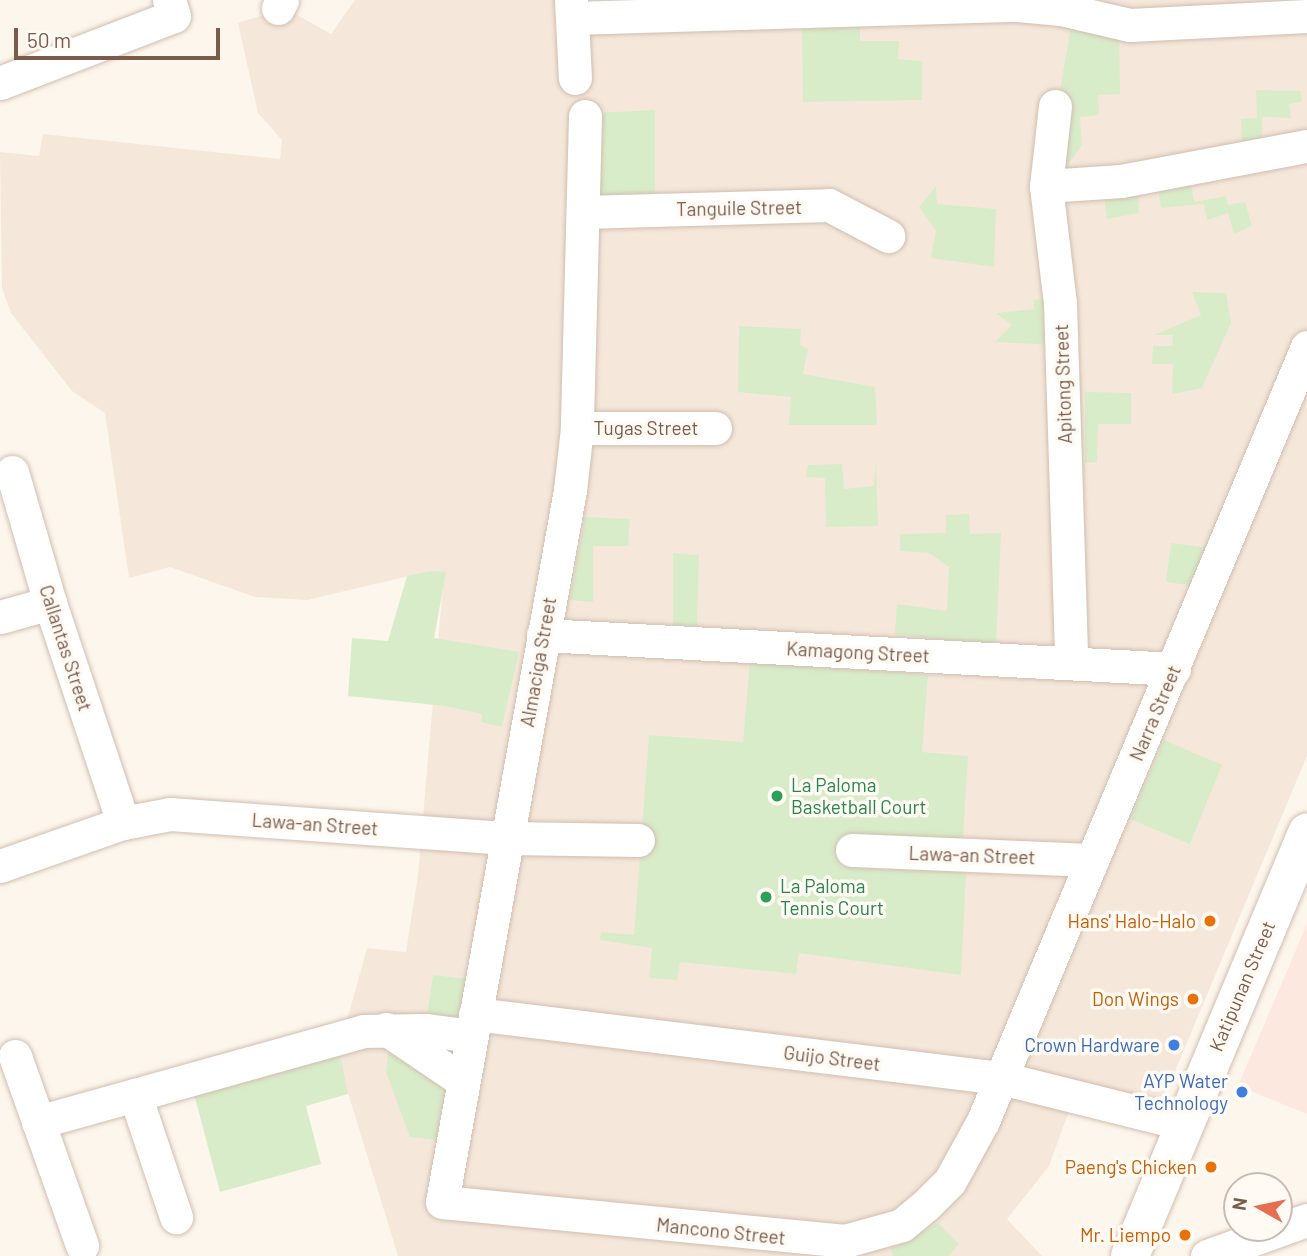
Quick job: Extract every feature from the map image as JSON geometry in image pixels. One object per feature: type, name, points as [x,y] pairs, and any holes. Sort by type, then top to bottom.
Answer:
[{"type":"main road","name":"Katipunan Street","points":[[1129,1256],[1307,832]]},
{"type":"street","points":[[0,83],[174,16],[170,0]]},
{"type":"street","points":[[575,78],[571,9],[947,3],[1061,9],[1130,25],[1307,16]]},
{"type":"street","name":"Apitong Street","points":[[1055,106],[1046,186],[1060,303],[1071,663]]},
{"type":"street","name":"Almaciga Street","points":[[442,1202],[577,428],[585,116]]},
{"type":"street","points":[[1046,186],[1121,181],[1307,146]]},
{"type":"street","name":"Tanguile Street","points":[[583,212],[830,205],[888,236]]},
{"type":"street","name":"Narra Street","points":[[1001,1078],[1307,347]]},
{"type":"street","name":"Tugas Street","points":[[577,428],[715,428]]},
{"type":"street","name":"Callantas Street","points":[[12,472],[50,603],[123,823]]},
{"type":"street","points":[[0,617],[50,603]]},
{"type":"street","name":"Kamagong Street","points":[[543,635],[1174,669]]},
{"type":"street","name":"Lawa-an Street","points":[[0,866],[123,823],[170,814],[507,838],[638,840]]},
{"type":"street","name":"Lawa-an Street","points":[[852,850],[1092,860]]},
{"type":"street","name":"Guijo Street","points":[[38,1122],[364,1031],[473,1025],[1001,1078],[1185,1124]]},
{"type":"street","points":[[386,1029],[464,1081]]},
{"type":"street","points":[[15,1056],[82,1245]]},
{"type":"street","name":"Mancono Street","points":[[442,1202],[814,1240],[845,1241],[877,1235],[902,1225],[950,1181],[1001,1078]]},
{"type":"street","points":[[135,1095],[176,1217]]},
{"type":"street","points":[[1208,1256],[1307,1220]]},
{"type":"shaded area","points":[[355,0],[1307,0],[1307,756],[1150,1131],[1069,1111],[1049,1166],[1007,1219],[1042,1256],[398,1256],[337,1057],[367,948],[406,952],[418,875],[444,573],[430,571],[307,600],[255,597],[170,567],[129,578],[105,413],[72,391],[11,313],[2,288],[0,152],[39,156],[43,134],[280,159],[282,140],[258,113],[238,23],[285,8],[331,34]]},
{"type":"shaded area","points":[[1307,924],[1307,1114],[1238,1086]]},
{"type":"green space","points":[[1073,17],[1119,30],[1120,94],[1098,95],[1099,115],[1080,117],[1082,145],[1052,186],[1058,101]]},
{"type":"green space","points":[[860,27],[860,41],[899,41],[898,59],[922,61],[922,100],[803,102],[802,28]]},
{"type":"green space","points":[[1256,90],[1300,91],[1302,101],[1289,104],[1291,118],[1262,117],[1262,141],[1242,149],[1241,119],[1257,118]]},
{"type":"green space","points":[[655,110],[655,201],[597,203],[595,113]]},
{"type":"green space","points":[[1189,174],[1194,202],[1226,196],[1228,205],[1245,202],[1252,226],[1234,234],[1228,213],[1207,220],[1204,204],[1161,208],[1157,181]]},
{"type":"green space","points":[[936,186],[937,204],[996,209],[994,267],[931,258],[936,231],[919,207]]},
{"type":"green space","points":[[1138,192],[1139,213],[1107,219],[1104,196]]},
{"type":"green space","points":[[1192,292],[1226,293],[1231,323],[1202,388],[1172,394],[1173,364],[1152,364],[1153,346],[1172,346],[1173,335],[1154,335],[1201,315]]},
{"type":"green space","points":[[1051,298],[1055,345],[995,342],[1012,325],[996,313],[1034,309],[1033,300]]},
{"type":"green space","points":[[739,326],[801,329],[800,345],[808,349],[803,374],[875,387],[877,425],[789,425],[791,397],[738,392]]},
{"type":"green space","points":[[1085,392],[1131,393],[1131,424],[1098,424],[1097,462],[1085,463]]},
{"type":"green space","points":[[876,462],[878,526],[826,527],[825,478],[806,477],[808,465],[842,464],[844,489],[874,486]]},
{"type":"green space","points":[[969,514],[970,534],[1001,533],[996,646],[895,634],[897,604],[947,611],[949,567],[929,553],[900,551],[900,534],[946,533],[946,515]]},
{"type":"green space","points":[[585,517],[630,519],[628,546],[593,546],[593,602],[570,600]]},
{"type":"green space","points":[[1171,543],[1210,548],[1196,586],[1166,582]]},
{"type":"green space","points":[[673,553],[699,555],[697,626],[673,625]]},
{"type":"green space","points":[[430,571],[446,572],[434,638],[519,652],[502,727],[481,722],[482,714],[445,706],[348,696],[352,638],[388,641],[407,576]]},
{"type":"green space","points":[[750,661],[928,675],[922,752],[968,756],[961,872],[966,873],[961,975],[799,953],[796,974],[680,962],[677,980],[649,978],[652,948],[600,940],[601,932],[634,935],[649,735],[743,742]]},
{"type":"green space","points":[[1164,740],[1222,765],[1190,844],[1130,819]]},
{"type":"green space","points":[[433,975],[468,979],[437,1140],[410,1137],[386,1072],[393,1011],[427,1015]]},
{"type":"green space","points":[[339,1050],[348,1094],[306,1106],[321,1164],[220,1192],[193,1090]]},
{"type":"green space","points":[[938,1223],[959,1244],[949,1256],[893,1256],[891,1249]]},
{"type":"place","name":"La Paloma Basketball Court","points":[[777,796]]},
{"type":"place","name":"La Paloma Tennis Court","points":[[766,897]]},
{"type":"place","name":"Hans' Halo-Halo","points":[[1210,921]]},
{"type":"place","name":"Don Wings","points":[[1193,999]]},
{"type":"place","name":"Crown Hardware","points":[[1174,1045]]},
{"type":"place","name":"AYP Water Technology","points":[[1242,1092]]},
{"type":"place","name":"Paeng's Chicken","points":[[1211,1167]]},
{"type":"place","name":"Mr. Liempo","points":[[1185,1235]]}]
